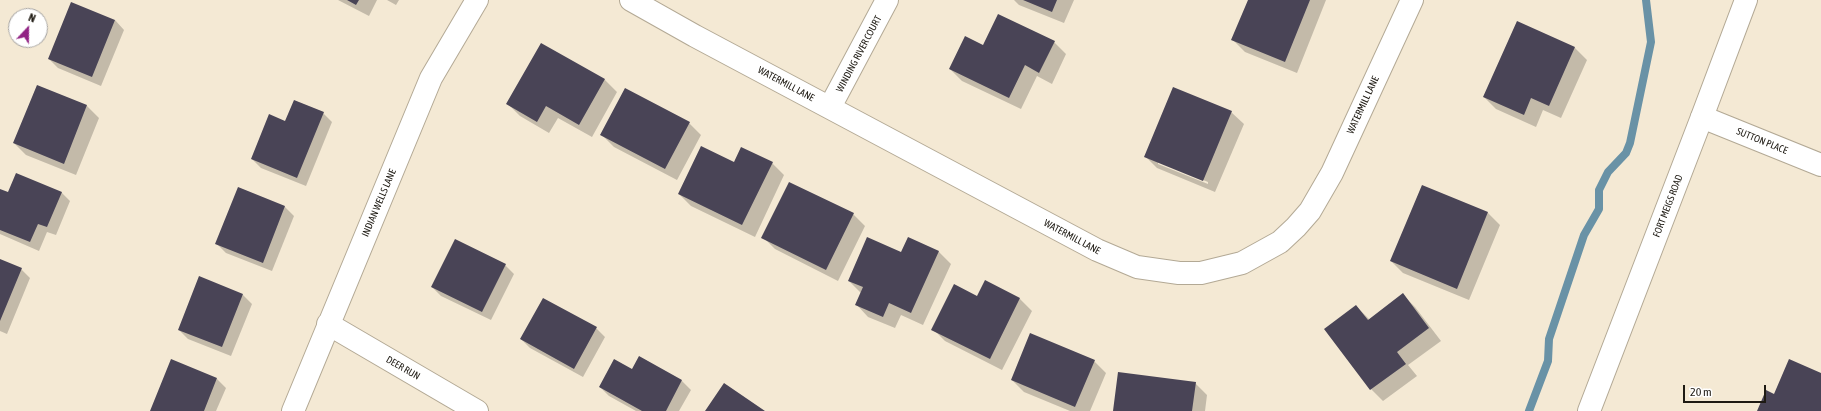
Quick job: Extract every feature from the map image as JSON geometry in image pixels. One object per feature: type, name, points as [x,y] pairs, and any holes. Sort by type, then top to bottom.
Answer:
[{"type":"street","name":"INDIAN WELLS LANE","points":[[293,411],[431,78],[477,0]]},
{"type":"street","name":"WATERMILL LANE","points":[[631,0],[1096,250],[1137,267],[1158,271],[1193,273],[1222,269],[1242,263],[1280,242],[1310,211],[1332,173],[1412,0]]},
{"type":"street","name":"WINDING RIVER COURT","points":[[830,107],[887,0]]},
{"type":"street","name":"FORT MEIGS ROAD","points":[[1588,411],[1746,0]]},
{"type":"street","name":"SUTTON PLACE","points":[[1702,117],[1821,165]]},
{"type":"street","name":"DEER RUN","points":[[328,324],[477,411]]},
{"type":"building","points":[[347,0],[359,0],[356,5]]},
{"type":"building","points":[[1023,0],[1057,0],[1052,12]]},
{"type":"building","points":[[1248,0],[1310,0],[1285,62],[1231,40]]},
{"type":"building","points":[[71,2],[115,20],[92,77],[48,59]]},
{"type":"building","points":[[998,14],[1055,41],[1039,73],[1025,65],[1009,98],[949,69],[965,36],[983,45]]},
{"type":"building","points":[[1517,21],[1575,47],[1549,106],[1531,98],[1524,115],[1483,97]]},
{"type":"building","points":[[541,43],[605,79],[579,125],[546,106],[537,122],[506,104]]},
{"type":"building","points":[[37,85],[87,105],[64,164],[13,143]]},
{"type":"building","points":[[1173,87],[1232,111],[1203,181],[1144,157]]},
{"type":"building","points":[[625,88],[690,122],[665,169],[600,135]]},
{"type":"building","points":[[294,100],[324,112],[297,178],[251,159],[269,114],[285,121]]},
{"type":"building","points":[[701,146],[734,162],[741,147],[773,162],[742,225],[678,194]]},
{"type":"building","points":[[16,173],[62,192],[47,227],[38,224],[30,242],[0,230],[0,189],[8,192]]},
{"type":"building","points":[[789,182],[854,213],[826,270],[761,238]]},
{"type":"building","points":[[1422,185],[1488,212],[1457,289],[1390,261]]},
{"type":"building","points":[[238,187],[285,206],[263,263],[215,244]]},
{"type":"building","points":[[867,237],[901,252],[908,237],[939,251],[911,313],[889,303],[883,317],[855,305],[863,287],[848,281]]},
{"type":"building","points":[[455,239],[506,264],[482,312],[431,287]]},
{"type":"building","points":[[0,259],[22,268],[0,321]]},
{"type":"building","points":[[199,276],[243,294],[222,347],[178,330]]},
{"type":"building","points":[[985,280],[1020,298],[990,359],[931,330],[954,284],[977,296]]},
{"type":"building","points":[[1403,293],[1429,328],[1397,352],[1406,364],[1370,390],[1324,329],[1356,305],[1368,320]]},
{"type":"building","points":[[543,298],[597,327],[574,369],[520,339]]},
{"type":"building","points":[[1030,333],[1095,360],[1075,407],[1011,380]]},
{"type":"building","points":[[639,356],[682,380],[666,411],[642,411],[599,387],[614,359],[632,369]]},
{"type":"building","points":[[171,359],[217,378],[204,411],[150,411]]},
{"type":"building","points":[[1789,359],[1821,373],[1821,411],[1757,411],[1766,390],[1774,394]]},
{"type":"building","points":[[1118,372],[1196,382],[1192,411],[1113,411]]},
{"type":"building","points":[[724,383],[765,411],[705,411]]},
{"type":"waterway","points":[[1529,411],[1548,361],[1549,339],[1584,235],[1599,209],[1599,190],[1608,172],[1626,153],[1630,143],[1651,42],[1646,0]]}]
